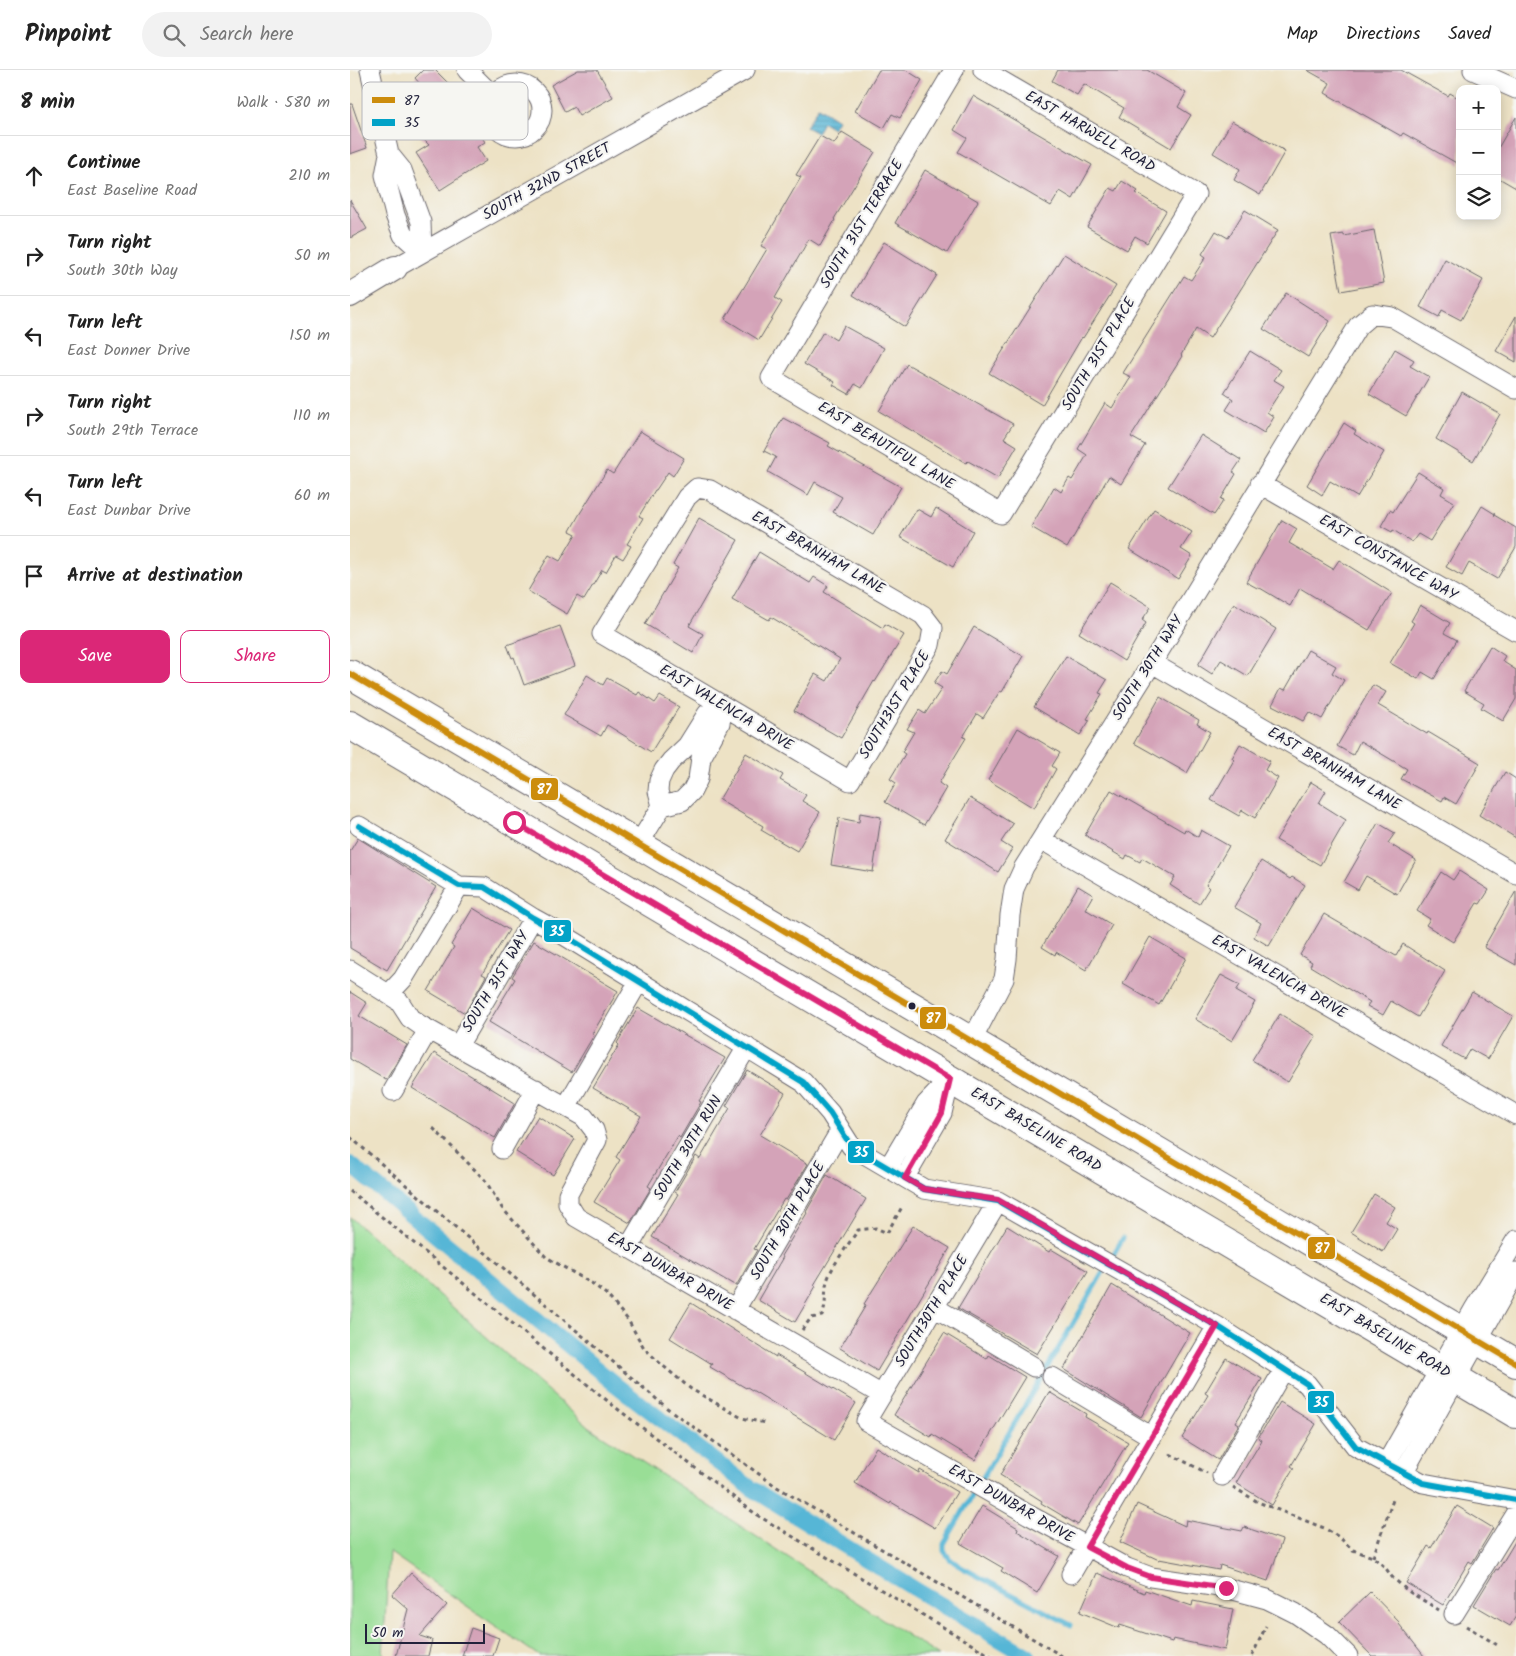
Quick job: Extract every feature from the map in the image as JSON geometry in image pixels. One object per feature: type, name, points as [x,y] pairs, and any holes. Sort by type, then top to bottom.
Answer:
[{"type":"main road","points":[[350,674],[1516,1363]]},
{"type":"main road","name":"EAST BASELINE ROAD","points":[[350,725],[1516,1414]]},
{"type":"main road","points":[[615,882],[638,845]]},
{"type":"main road","points":[[950,1079],[971,1042]]},
{"type":"street","points":[[467,70],[479,82]]},
{"type":"street","name":"SOUTH 32ND STREET","points":[[350,294],[745,70]]},
{"type":"street","name":"SOUTH 31ST TERRACE","points":[[770,378],[954,70]]},
{"type":"street","name":"EAST HARWELL ROAD","points":[[983,70],[1196,194]]},
{"type":"street","points":[[1473,70],[1516,89]]},
{"type":"street","points":[[387,140],[390,154],[402,170],[421,222],[422,252]]},
{"type":"street","name":"SOUTH 31ST PLACE","points":[[1001,514],[1196,194]]},
{"type":"street","name":"SOUTH 30TH WAY","points":[[971,1042],[1004,979],[1008,959],[1010,915],[1014,889],[1024,867],[1152,663],[1358,326],[1372,314],[1392,317],[1516,389]]},
{"type":"street","name":"EAST BEAUTIFUL LANE","points":[[770,378],[1001,514]]},
{"type":"street","name":"EAST CONSTANCE WAY","points":[[1260,484],[1516,632]]},
{"type":"street","name":"EAST BRANHAM LANE","points":[[602,634],[687,497],[698,488],[710,490],[915,610],[923,615],[934,628]]},
{"type":"street","name":"SOUTH31ST PLACE","points":[[850,781],[930,645],[934,628]]},
{"type":"street","name":"EAST VALENCIA DRIVE","points":[[602,634],[850,781]]},
{"type":"street","name":"EAST BRANHAM LANE","points":[[1152,663],[1516,874]]},
{"type":"street","points":[[662,806],[658,791],[659,781],[664,770],[687,746],[707,714],[722,706]]},
{"type":"street","points":[[638,845],[662,806],[682,800],[692,791],[698,779],[702,758],[720,723],[722,706]]},
{"type":"street","points":[[359,826],[459,886],[484,887],[803,1082],[830,1113],[850,1146],[924,1189],[998,1200],[1217,1326],[1307,1384],[1356,1447],[1403,1474],[1423,1483],[1516,1500]]},
{"type":"street","name":"EAST VALENCIA DRIVE","points":[[1042,840],[1516,1115]]},
{"type":"street","points":[[389,994],[403,979],[459,886]]},
{"type":"street","name":"SOUTH 31ST WAY","points":[[458,1046],[533,918]]},
{"type":"street","points":[[350,970],[389,994],[399,1002],[410,1018],[428,1030],[566,1107],[639,981]]},
{"type":"street","points":[[393,1091],[428,1030]]},
{"type":"street","name":"SOUTH 30TH RUN","points":[[628,1248],[747,1047]]},
{"type":"street","points":[[888,1168],[942,1113],[950,1079]]},
{"type":"street","points":[[502,1148],[536,1089]]},
{"type":"street","name":"EAST DUNBAR DRIVE","points":[[566,1107],[584,1117],[594,1130],[597,1140],[568,1194],[568,1204],[576,1217],[882,1395]]},
{"type":"street","name":"SOUTH 30TH PLACE","points":[[735,1310],[840,1131]]},
{"type":"street","points":[[905,1178],[918,1137]]},
{"type":"street","name":"SOUTH30TH PLACE","points":[[866,1421],[998,1200]]},
{"type":"street","points":[[1386,1464],[1407,1425],[1448,1373],[1511,1269],[1516,1240]]},
{"type":"street","points":[[934,1307],[1034,1367]]},
{"type":"street","points":[[1071,1574],[1217,1326]]},
{"type":"street","points":[[1221,1479],[1284,1369]]},
{"type":"street","points":[[1403,1474],[1425,1435],[1448,1373]]},
{"type":"street","points":[[1052,1377],[1152,1437]]},
{"type":"street","name":"EAST DUNBAR DRIVE","points":[[866,1421],[976,1485],[1127,1568],[1151,1577],[1226,1588],[1267,1599],[1295,1613],[1327,1635],[1348,1656]]},
{"type":"street","points":[[1407,1425],[1425,1435]]},
{"type":"street","points":[[1454,1614],[1516,1514]]},
{"type":"path","points":[[433,1128],[485,1180],[502,1208],[546,1257],[593,1284],[606,1294],[628,1320],[644,1348],[662,1365],[691,1390],[742,1418],[765,1423]]},
{"type":"path","points":[[350,1137],[667,1408],[776,1487],[1062,1656]]},
{"type":"path","points":[[350,1191],[616,1407],[757,1515],[991,1656]]},
{"type":"path","points":[[799,1333],[811,1318],[822,1316],[826,1307],[824,1296],[828,1279],[858,1230],[876,1228],[887,1233],[902,1207]]},
{"type":"path","points":[[1170,1454],[1221,1479],[1258,1502],[1324,1528],[1339,1536],[1353,1550],[1373,1557],[1408,1591],[1432,1606]]},
{"type":"path","points":[[1373,1557],[1394,1497]]},
{"type":"path","points":[[1252,1656],[1266,1626]]},
{"type":"green space","points":[[350,1217],[589,1427],[939,1656],[539,1656],[389,1552],[383,1656],[350,1656]]},
{"type":"water","points":[[818,107],[838,120],[833,128],[823,122],[817,133],[806,127]]},
{"type":"building","points":[[423,70],[435,70],[447,82],[418,82],[415,78]]},
{"type":"building","points":[[578,70],[597,70],[613,97],[579,116],[574,107],[565,112],[551,85]]},
{"type":"building","points":[[879,70],[906,70],[922,80],[900,118],[892,114],[884,128],[855,111]]},
{"type":"building","points":[[1058,70],[1147,70],[1186,93],[1178,107],[1191,115],[1171,148],[1119,117],[1124,108],[1084,84],[1077,95],[1052,81]]},
{"type":"building","points":[[1307,70],[1401,70],[1448,96],[1450,93],[1456,97],[1456,163],[1403,133],[1401,136],[1325,93],[1330,83]]},
{"type":"building","points":[[973,96],[1092,165],[1073,199],[1060,191],[1051,206],[958,152],[967,138],[954,130]]},
{"type":"building","points":[[350,104],[352,104],[362,133],[362,140],[364,140],[367,148],[350,154]]},
{"type":"building","points":[[1516,117],[1516,188],[1501,179],[1501,143]]},
{"type":"building","points":[[1232,121],[1285,151],[1260,195],[1234,180],[1240,169],[1213,153]]},
{"type":"building","points":[[842,132],[875,152],[834,219],[820,246],[809,239],[775,298],[782,302],[759,340],[725,319],[767,249],[761,246],[801,177],[796,175],[820,136],[834,144]]},
{"type":"building","points":[[424,140],[484,140],[485,142],[477,147],[486,161],[440,190],[416,153],[429,145]]},
{"type":"building","points":[[925,170],[978,201],[947,253],[895,223]]},
{"type":"building","points":[[1122,181],[1138,191],[1136,193],[1166,211],[1147,243],[1135,236],[1127,250],[1087,227],[1110,188],[1116,191]]},
{"type":"building","points":[[350,200],[367,229],[350,238]]},
{"type":"building","points":[[1245,210],[1278,230],[1210,338],[1196,329],[1182,356],[1131,437],[1145,445],[1121,484],[1109,476],[1067,548],[1031,527],[1054,487],[1061,492],[1069,478],[1072,480],[1087,455],[1078,449],[1105,403],[1112,408],[1131,377],[1123,373],[1184,276],[1191,280],[1206,257],[1202,254],[1216,231],[1228,238]]},
{"type":"building","points":[[1374,230],[1384,283],[1341,291],[1331,236],[1344,234],[1344,236]]},
{"type":"building","points":[[884,242],[937,275],[905,327],[853,295]]},
{"type":"building","points":[[1064,254],[1116,286],[1082,337],[1042,405],[989,373]]},
{"type":"building","points":[[1445,259],[1483,280],[1461,320],[1442,310],[1439,317],[1420,307]]},
{"type":"building","points":[[1286,293],[1330,321],[1308,357],[1263,329]]},
{"type":"building","points":[[1516,316],[1516,362],[1496,351]]},
{"type":"building","points":[[844,326],[884,348],[862,388],[855,384],[849,394],[833,385],[835,382],[804,364],[823,332],[836,340]]},
{"type":"building","points":[[1395,349],[1414,360],[1410,366],[1429,377],[1406,416],[1369,394]]},
{"type":"building","points":[[1250,351],[1281,370],[1274,380],[1284,386],[1267,412],[1274,417],[1264,433],[1226,410],[1233,399],[1224,393]]},
{"type":"building","points":[[907,364],[1013,424],[1004,438],[1017,446],[998,478],[968,461],[966,463],[879,411]]},
{"type":"building","points":[[1462,392],[1500,414],[1473,461],[1436,439]]},
{"type":"building","points":[[783,418],[830,443],[828,446],[901,487],[873,535],[833,512],[842,497],[815,482],[808,495],[768,472],[776,457],[764,451]]},
{"type":"building","points":[[1344,423],[1356,431],[1354,434],[1384,452],[1357,497],[1330,481],[1322,495],[1307,485]]},
{"type":"building","points":[[640,431],[684,458],[673,476],[668,472],[639,516],[643,518],[627,544],[631,546],[623,559],[616,555],[606,572],[602,570],[584,600],[577,596],[567,614],[528,591],[549,555],[560,561],[576,534],[570,531],[579,515],[607,470],[613,474]]},
{"type":"building","points":[[1201,435],[1241,460],[1233,472],[1236,474],[1221,499],[1224,500],[1214,515],[1168,487]]},
{"type":"building","points":[[1418,472],[1444,488],[1441,494],[1454,502],[1430,541],[1418,534],[1412,542],[1393,530],[1392,532],[1381,526],[1390,510],[1393,512]]},
{"type":"building","points":[[1482,506],[1516,528],[1516,547],[1497,579],[1469,563],[1462,576],[1446,567]]},
{"type":"building","points":[[936,508],[973,531],[953,567],[900,537],[917,509],[931,517]]},
{"type":"building","points":[[1154,509],[1192,532],[1181,549],[1192,556],[1178,579],[1129,549]]},
{"type":"building","points":[[699,518],[738,540],[689,626],[703,634],[693,653],[645,624],[678,568],[673,565]]},
{"type":"building","points":[[1282,520],[1297,529],[1289,543],[1333,569],[1339,560],[1392,593],[1369,630],[1300,588],[1290,606],[1246,582]]},
{"type":"building","points":[[759,552],[810,583],[814,577],[828,586],[824,592],[883,628],[885,624],[904,635],[874,681],[841,738],[794,711],[815,674],[827,681],[840,659],[771,617],[769,620],[732,599]]},
{"type":"building","points":[[1110,582],[1151,607],[1142,620],[1146,623],[1124,661],[1079,633]]},
{"type":"building","points":[[1234,603],[1276,629],[1248,676],[1221,660],[1212,674],[1198,665]]},
{"type":"building","points":[[1420,605],[1450,623],[1444,633],[1457,640],[1434,679],[1422,672],[1418,679],[1390,663],[1414,623],[1411,621]]},
{"type":"building","points":[[560,626],[575,666],[524,685],[514,657],[512,658],[507,645]]},
{"type":"building","points":[[974,627],[1023,656],[1002,692],[1000,691],[983,718],[977,714],[963,737],[966,738],[939,783],[946,788],[924,825],[885,802],[896,783],[890,779],[905,754],[902,752],[914,732],[907,729],[919,710],[925,714],[942,688],[934,683],[942,671],[947,674]]},
{"type":"building","points":[[1490,646],[1505,656],[1502,661],[1516,670],[1516,699],[1503,721],[1481,708],[1484,703],[1464,691]]},
{"type":"building","points":[[1308,650],[1336,666],[1332,673],[1344,680],[1322,719],[1309,712],[1303,721],[1272,705],[1281,688],[1285,690]]},
{"type":"building","points":[[1066,656],[1107,680],[1099,693],[1102,694],[1087,719],[1090,720],[1080,735],[1034,707]]},
{"type":"building","points":[[587,675],[603,685],[607,678],[637,695],[639,692],[655,703],[660,696],[679,707],[651,752],[607,725],[601,736],[564,715]]},
{"type":"building","points":[[1373,685],[1386,692],[1378,705],[1480,763],[1456,804],[1444,797],[1442,801],[1401,779],[1407,769],[1360,741],[1353,755],[1337,746]]},
{"type":"building","points":[[1160,697],[1199,720],[1197,724],[1210,732],[1187,773],[1134,743]]},
{"type":"building","points":[[1018,728],[1060,753],[1052,766],[1056,769],[1034,808],[988,780]]},
{"type":"building","points":[[1240,744],[1270,761],[1265,770],[1278,778],[1255,818],[1242,810],[1239,816],[1211,800],[1234,760],[1232,758]]},
{"type":"building","points":[[746,753],[783,775],[780,780],[806,795],[802,801],[820,812],[797,851],[761,830],[763,826],[719,800]]},
{"type":"building","points":[[1505,772],[1516,779],[1516,838],[1479,815]]},
{"type":"building","points":[[1311,782],[1326,791],[1319,803],[1346,820],[1320,865],[1276,840]]},
{"type":"building","points":[[1111,790],[1184,832],[1185,829],[1198,837],[1201,830],[1229,846],[1206,885],[1209,888],[1199,904],[1170,885],[1175,877],[1142,858],[1140,862],[1127,855],[1125,859],[1085,835]]},
{"type":"building","points":[[970,798],[1013,824],[1001,842],[1012,849],[998,872],[945,839]]},
{"type":"building","points":[[860,813],[881,817],[873,872],[831,865],[839,818],[859,822]]},
{"type":"building","points":[[1378,823],[1395,833],[1388,843],[1416,860],[1397,894],[1366,876],[1358,890],[1344,882]]},
{"type":"building","points":[[358,838],[436,887],[387,970],[350,948],[350,851]]},
{"type":"building","points":[[1261,861],[1290,879],[1292,877],[1305,885],[1269,946],[1254,937],[1261,923],[1234,907]]},
{"type":"building","points":[[1459,871],[1489,890],[1480,904],[1477,903],[1453,942],[1426,925],[1430,919],[1417,911],[1441,872],[1453,880]]},
{"type":"building","points":[[1078,886],[1093,895],[1085,909],[1112,925],[1086,970],[1056,952],[1055,955],[1042,947]]},
{"type":"building","points":[[1516,891],[1516,965],[1484,947]]},
{"type":"building","points":[[473,908],[509,930],[482,974],[486,976],[465,1013],[428,991],[454,947],[451,945]]},
{"type":"building","points":[[1324,914],[1396,956],[1403,944],[1445,971],[1418,1017],[1391,1001],[1383,1015],[1367,1006],[1370,1002],[1310,966],[1312,962],[1300,955]]},
{"type":"building","points":[[1150,937],[1186,958],[1159,1005],[1123,984]]},
{"type":"building","points":[[534,941],[618,991],[572,1072],[489,1022],[515,979],[512,977]]},
{"type":"building","points":[[1221,975],[1240,985],[1236,991],[1255,1002],[1232,1041],[1195,1019]]},
{"type":"building","points":[[350,992],[367,1003],[359,1016],[407,1045],[386,1080],[350,1059]]},
{"type":"building","points":[[1472,992],[1513,1016],[1488,1059],[1470,1049],[1464,1059],[1441,1046]]},
{"type":"building","points":[[638,1008],[725,1058],[699,1101],[701,1102],[680,1138],[678,1136],[648,1186],[651,1188],[630,1223],[594,1202],[620,1160],[616,1157],[641,1116],[593,1088],[619,1045],[617,1043]]},
{"type":"building","points":[[1280,1014],[1316,1036],[1288,1082],[1252,1060]]},
{"type":"building","points":[[434,1053],[515,1103],[495,1138],[412,1088]]},
{"type":"building","points":[[747,1070],[785,1093],[760,1135],[808,1164],[754,1249],[757,1250],[736,1286],[652,1237],[678,1194],[675,1192],[696,1156],[700,1159],[730,1108],[726,1106]]},
{"type":"building","points":[[538,1116],[575,1139],[553,1175],[516,1152]]},
{"type":"building","points":[[827,1175],[866,1199],[814,1285],[816,1286],[795,1322],[758,1300]]},
{"type":"building","points":[[1374,1194],[1395,1207],[1386,1222],[1397,1229],[1383,1252],[1351,1232]]},
{"type":"building","points":[[913,1226],[950,1248],[877,1371],[840,1348],[866,1305],[864,1304]]},
{"type":"building","points":[[1007,1226],[1049,1252],[1051,1249],[1088,1271],[1037,1354],[958,1308]]},
{"type":"building","points":[[1112,1285],[1190,1333],[1141,1417],[1064,1369]]},
{"type":"building","points":[[691,1303],[776,1357],[776,1355],[856,1403],[834,1440],[747,1387],[710,1367],[712,1364],[670,1338]]},
{"type":"building","points":[[944,1333],[987,1359],[989,1355],[1025,1377],[975,1460],[932,1434],[931,1437],[894,1415]]},
{"type":"building","points":[[1226,1358],[1262,1379],[1236,1422],[1239,1424],[1218,1460],[1182,1438],[1208,1395],[1205,1393]]},
{"type":"building","points":[[1049,1392],[1086,1414],[1085,1417],[1128,1442],[1078,1525],[1000,1475]]},
{"type":"building","points":[[1280,1402],[1316,1424],[1291,1466],[1294,1468],[1272,1505],[1236,1483],[1262,1440],[1258,1438]]},
{"type":"building","points":[[876,1447],[919,1473],[920,1470],[957,1492],[935,1528],[855,1483]]},
{"type":"building","points":[[1137,1504],[1185,1526],[1186,1520],[1242,1531],[1244,1527],[1282,1540],[1268,1581],[1220,1565],[1219,1570],[1159,1560],[1120,1542]]},
{"type":"building","points":[[982,1506],[1018,1528],[1017,1531],[1059,1556],[1037,1593],[1001,1571],[1003,1568],[960,1543]]},
{"type":"building","points":[[1457,1506],[1493,1528],[1472,1563],[1469,1561],[1443,1605],[1406,1583],[1428,1546],[1431,1548]]},
{"type":"building","points":[[1516,1540],[1516,1616],[1510,1626],[1474,1605]]},
{"type":"building","points":[[411,1573],[447,1605],[420,1636],[432,1640],[428,1656],[396,1656],[408,1609],[392,1595]]},
{"type":"building","points":[[1097,1573],[1144,1593],[1145,1590],[1192,1606],[1193,1601],[1233,1609],[1225,1650],[1173,1639],[1172,1642],[1120,1625],[1119,1628],[1080,1612]]},
{"type":"building","points":[[1370,1592],[1400,1623],[1424,1656],[1372,1656],[1339,1622]]},
{"type":"building","points":[[471,1628],[499,1638],[493,1656],[462,1656]]},
{"type":"waterway","points":[[350,1164],[616,1385],[751,1488],[1028,1656]]},
{"type":"waterway","points":[[1071,1625],[961,1567],[950,1559],[944,1551],[944,1544],[1123,1238]]},
{"type":"transit line","name":"87","points":[[350,674],[1516,1363]]},
{"type":"transit line","name":"35","points":[[359,826],[459,886],[484,887],[803,1082],[830,1113],[851,1146],[924,1189],[998,1201],[1217,1326],[1307,1384],[1356,1447],[1423,1483],[1516,1500]]},
{"type":"route","points":[[514,822],[950,1079],[942,1113],[905,1178],[924,1189],[998,1200],[1217,1326],[1087,1547],[1127,1568],[1151,1577],[1226,1588]]}]
